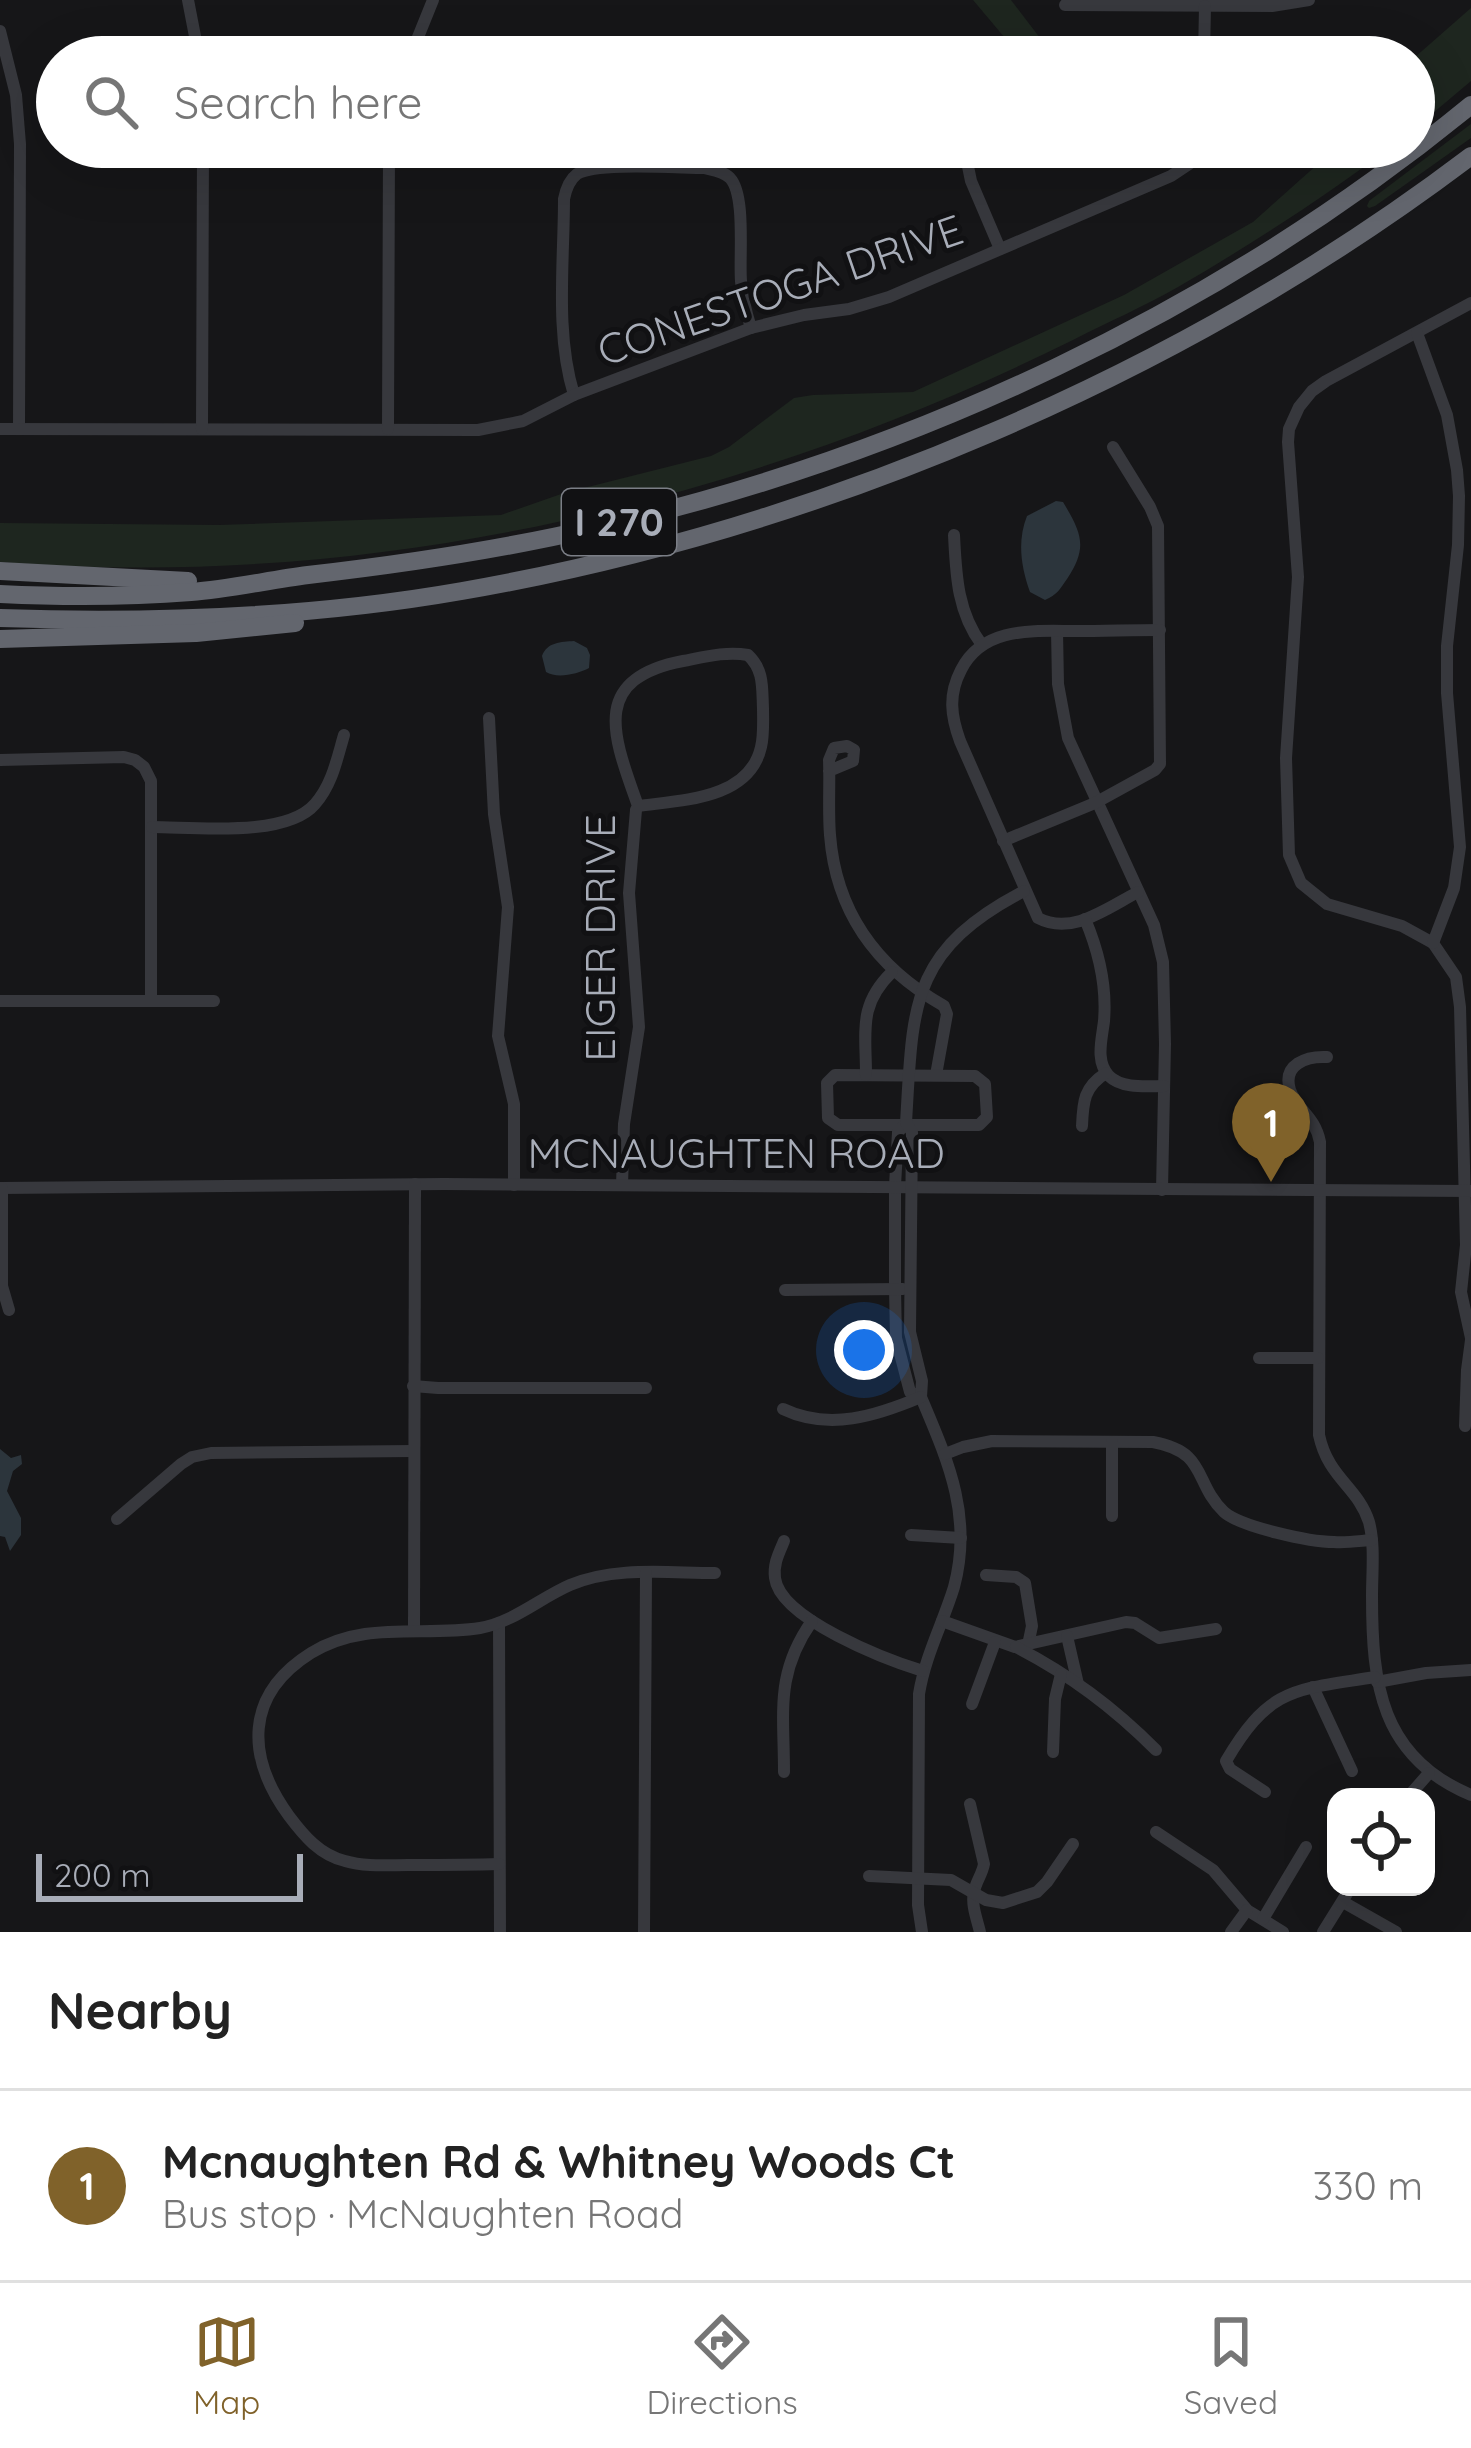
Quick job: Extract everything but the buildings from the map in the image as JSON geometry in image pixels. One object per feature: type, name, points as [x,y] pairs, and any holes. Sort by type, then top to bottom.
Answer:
[{"type":"highway","name":"I 270","points":[[1435,132],[1471,105]]},
{"type":"highway","name":"I 270","points":[[0,618],[100,620],[354,606],[513,581],[764,517],[928,459],[1060,401],[1190,335],[1302,270],[1471,156]]},
{"type":"highway","name":"I 270","points":[[0,594],[193,592],[451,557],[598,528],[751,485],[922,424],[1058,364],[1216,281],[1387,168]]},
{"type":"highway","points":[[0,571],[196,582],[306,575]]},
{"type":"highway","points":[[0,639],[219,631],[308,622],[354,606]]},
{"type":"street","points":[[188,0],[195,36]]},
{"type":"street","points":[[418,36],[433,0]]},
{"type":"street","points":[[1065,5],[1205,6],[1309,0]]},
{"type":"street","points":[[1204,36],[1205,6]]},
{"type":"street","points":[[0,31],[16,95],[20,144],[19,429]]},
{"type":"street","points":[[202,428],[203,168]]},
{"type":"street","points":[[388,429],[389,168]]},
{"type":"street","points":[[574,395],[563,336],[564,199],[573,177],[585,170],[683,168],[717,171],[730,178],[739,204],[741,286],[751,328]]},
{"type":"street","points":[[968,168],[1000,249]]},
{"type":"street","name":"CONESTOGA DRIVE","points":[[0,429],[491,429],[523,421],[574,395],[751,328],[865,305],[1183,168]]},
{"type":"street","points":[[1465,1426],[1471,1339],[1461,1292],[1468,1191],[1459,991],[1450,965],[1433,943],[1411,929],[1327,904],[1309,891],[1295,874],[1289,855],[1287,800],[1288,694],[1298,577],[1289,430],[1299,407],[1326,380],[1471,303]]},
{"type":"street","points":[[1417,333],[1447,415],[1459,496],[1447,693],[1460,847],[1454,888],[1433,943]]},
{"type":"street","points":[[1003,841],[1095,803],[1160,764],[1158,526],[1113,447]]},
{"type":"street","points":[[955,535],[960,600],[982,645]]},
{"type":"street","points":[[1138,892],[1066,926],[1037,918],[951,710],[956,680],[967,658],[982,645],[1016,632],[1160,630]]},
{"type":"street","points":[[1058,631],[1060,704],[1068,738],[1154,925],[1163,962],[1162,1190]]},
{"type":"street","name":"EIGER DRIVE","points":[[622,1185],[624,1124],[639,1027],[629,893],[638,806],[614,730],[615,715],[622,693],[634,679],[660,666],[724,653],[748,655],[761,671],[763,725],[754,764],[709,796],[638,806]]},
{"type":"street","points":[[489,718],[494,814],[508,907],[498,1036],[514,1104],[514,1184]]},
{"type":"street","points":[[152,827],[262,826],[292,821],[316,803],[327,787],[344,735]]},
{"type":"street","points":[[0,760],[124,758],[144,766],[152,782],[151,1001]]},
{"type":"street","points":[[829,771],[830,841],[842,891],[860,931],[892,972],[944,1006],[936,1075]]},
{"type":"street","points":[[921,1397],[910,1392],[896,1338],[902,1186],[912,1132],[906,1123],[913,1025],[920,992],[945,950],[968,925],[1024,891]]},
{"type":"street","points":[[1085,919],[1103,982],[1100,1053],[1106,1073],[1124,1084],[1164,1086]]},
{"type":"street","points":[[866,1076],[867,1008],[876,987],[892,972]]},
{"type":"street","points":[[0,1001],[214,1001]]},
{"type":"street","points":[[1327,1057],[1300,1060],[1289,1082],[1319,1135],[1321,1446],[1331,1468],[1365,1511],[1372,1540],[1376,1679],[1392,1724],[1430,1773],[1471,1795]]},
{"type":"street","points":[[1082,1126],[1085,1093],[1106,1073]]},
{"type":"street","points":[[866,1076],[981,1078],[987,1117],[979,1125],[838,1125],[828,1118],[830,1078],[866,1076]]},
{"type":"street","points":[[415,1184],[415,1630]]},
{"type":"street","name":"MCNAUGHTEN ROAD","points":[[1,1188],[514,1184],[1468,1191]]},
{"type":"street","points":[[902,1186],[910,1331],[922,1381],[921,1397],[958,1495],[961,1538],[958,1567],[922,1671],[917,1712],[917,1877],[922,1932]]},
{"type":"street","points":[[1,1188],[2,1286],[9,1310]]},
{"type":"street","points":[[785,1290],[911,1289]]},
{"type":"street","points":[[1259,1358],[1318,1358]]},
{"type":"street","points":[[413,1386],[646,1388]]},
{"type":"street","points":[[783,1409],[798,1416],[853,1419],[884,1413],[921,1397]]},
{"type":"street","points":[[945,1454],[992,1442],[1153,1442],[1180,1449],[1221,1509],[1239,1522],[1324,1542],[1372,1540]]},
{"type":"street","points":[[1112,1442],[1112,1516]]},
{"type":"street","points":[[117,1520],[192,1457],[413,1451]]},
{"type":"street","points":[[910,1535],[961,1538]]},
{"type":"street","points":[[784,1541],[776,1558],[778,1590],[812,1621],[861,1648],[922,1671]]},
{"type":"street","points":[[644,1932],[646,1573]]},
{"type":"street","points":[[500,1864],[345,1862],[308,1840],[268,1784],[260,1762],[260,1723],[279,1679],[303,1658],[331,1643],[367,1633],[479,1628],[499,1623],[573,1584],[606,1575],[715,1573]]},
{"type":"street","points":[[986,1575],[1016,1577],[1025,1583],[1032,1636],[1021,1646]]},
{"type":"street","points":[[784,1772],[785,1678],[796,1646],[812,1621]]},
{"type":"street","points":[[942,1621],[995,1642],[1021,1646],[1126,1622],[1159,1638],[1216,1629]]},
{"type":"street","points":[[499,1623],[500,1932]]},
{"type":"street","points":[[1067,1636],[1078,1684]]},
{"type":"street","points":[[972,1703],[995,1642]]},
{"type":"street","points":[[1021,1646],[1122,1716],[1156,1750]]},
{"type":"street","points":[[1265,1792],[1230,1769],[1228,1757],[1260,1712],[1290,1693],[1471,1670]]},
{"type":"street","points":[[1053,1752],[1061,1674]]},
{"type":"street","points":[[1313,1687],[1352,1771]]},
{"type":"street","points":[[1416,1788],[1430,1773]]},
{"type":"street","points":[[970,1804],[984,1864],[973,1905],[980,1932]]},
{"type":"street","points":[[1156,1832],[1213,1870],[1247,1910],[1283,1932]]},
{"type":"street","points":[[869,1876],[951,1880],[994,1903],[1037,1892],[1073,1844]]},
{"type":"street","points":[[1263,1919],[1306,1847]]},
{"type":"street","points":[[1323,1932],[1346,1896]]},
{"type":"street","points":[[1343,1902],[1396,1932]]},
{"type":"street","points":[[1232,1932],[1247,1910]]},
{"type":"shaded area","points":[[973,0],[1011,0],[1038,36],[1003,36]]},
{"type":"shaded area","points":[[1471,8],[1471,81],[1435,111],[1435,40]]},
{"type":"shaded area","points":[[1471,124],[1471,138],[1435,164],[1435,151]]},
{"type":"shaded area","points":[[1313,168],[1361,168],[1233,254],[1073,340],[947,398],[818,448],[686,490],[551,523],[415,548],[277,563],[139,568],[0,562],[0,523],[219,525],[501,515],[564,493],[711,456],[794,398],[913,392],[1124,295],[1253,222]]},
{"type":"shaded area","points":[[1413,168],[1429,168],[1375,206],[1369,208],[1369,201]]},
{"type":"shaded area","points":[[1063,502],[1075,523],[1080,549],[1067,579],[1045,600],[1030,592],[1022,564],[1022,535],[1027,516]]},
{"type":"shaded area","points":[[574,641],[587,648],[589,668],[568,675],[546,672],[542,656],[547,648]]},
{"type":"shaded area","points":[[0,1449],[11,1458],[21,1455],[22,1464],[13,1471],[7,1491],[21,1518],[21,1535],[10,1551],[5,1537],[0,1536]]},
{"type":"place","name":"Mcnaughten Rd & Whitney Woods Ct","points":[[1271,1182]]}]
